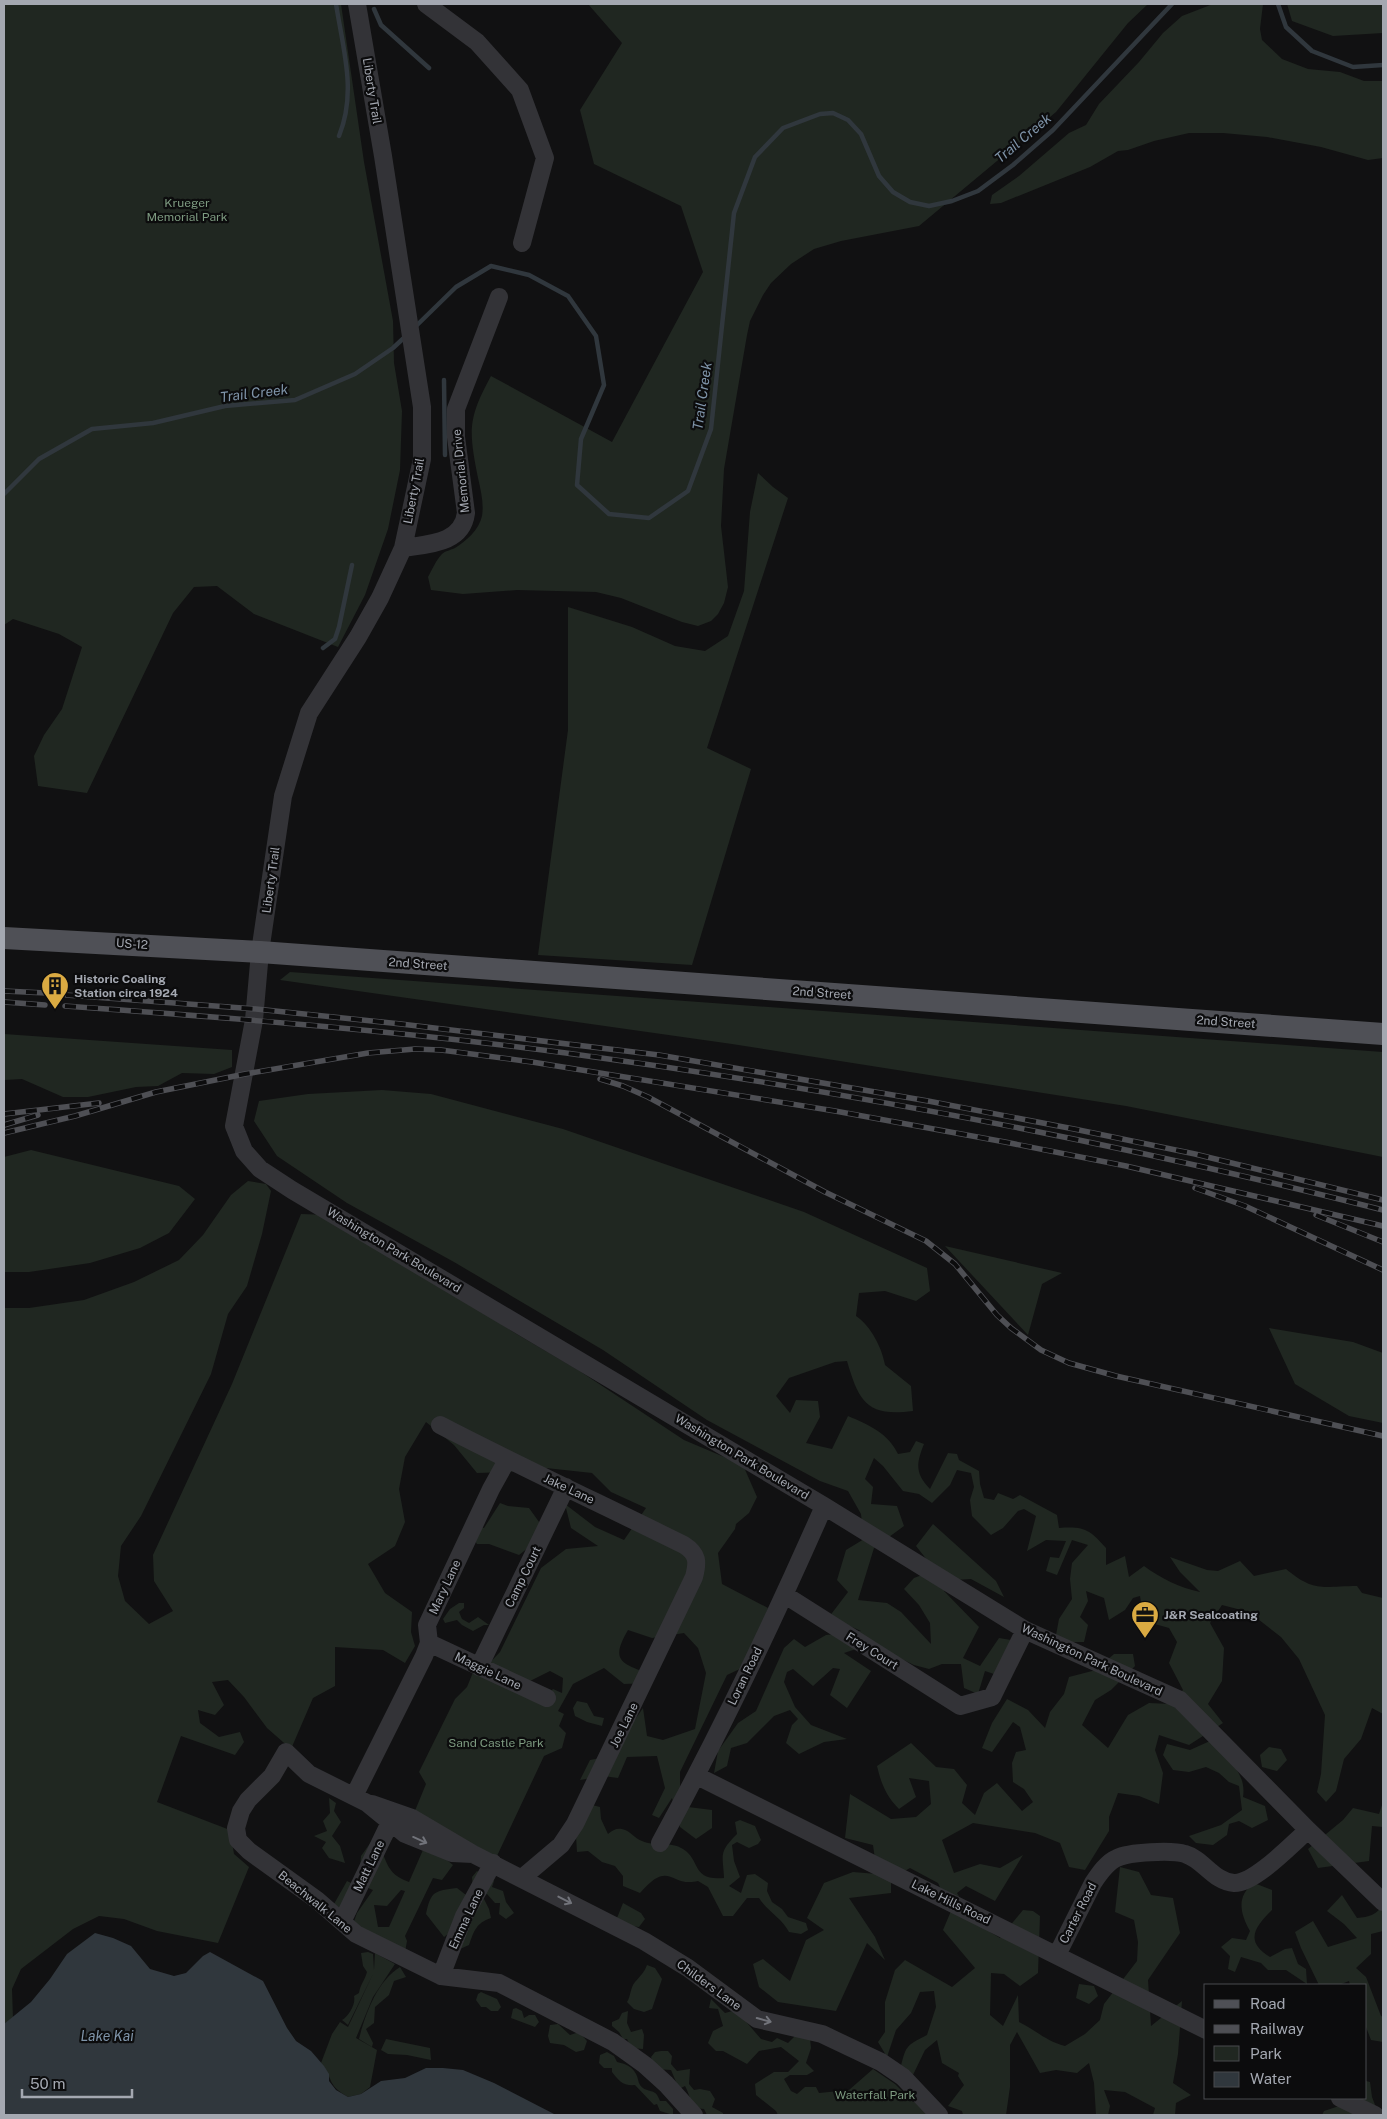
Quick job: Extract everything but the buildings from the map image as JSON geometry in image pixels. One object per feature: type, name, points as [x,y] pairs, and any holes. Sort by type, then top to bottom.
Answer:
[{"type":"main road","name":"US-12","points":[[4,938],[260,952]]},
{"type":"main road","name":"2nd Street","points":[[260,952],[1383,1034]]},
{"type":"street","name":"Liberty Trail","points":[[260,952],[283,796],[309,713],[358,637],[380,598],[403,548],[422,459],[422,407],[357,4]]},
{"type":"street","points":[[426,4],[477,42],[520,90],[545,158],[522,243]]},
{"type":"street","name":"Memorial Drive","points":[[403,548],[448,539],[461,529],[465,522],[466,514],[456,437],[456,409],[499,298]]},
{"type":"street","name":"Washington Park Boulevard","points":[[260,952],[254,1020],[234,1126],[244,1151],[260,1169],[824,1506],[1025,1630],[1180,1700],[1308,1830],[1383,1902]]},
{"type":"street","name":"Jake Lane","points":[[440,1426],[684,1545],[696,1555]]},
{"type":"street","name":"Mary Lane","points":[[360,1799],[429,1643],[427,1625],[491,1489],[507,1460]]},
{"type":"street","name":"Camp Court","points":[[479,1667],[566,1487]]},
{"type":"street","name":"Loran Road","points":[[660,1843],[697,1776],[785,1595],[824,1506]]},
{"type":"street","name":"Joe Lane","points":[[522,1878],[561,1845],[575,1824],[694,1577],[697,1568],[696,1555]]},
{"type":"street","name":"Frey Court","points":[[785,1595],[960,1706],[992,1697],[1025,1630]]},
{"type":"street","name":"Maggie Lane","points":[[429,1643],[547,1698]]},
{"type":"street","name":"Childers Lane","points":[[286,1752],[309,1774],[393,1817],[405,1834],[452,1853],[473,1854],[644,1941],[688,1968],[757,2019],[822,2034],[881,2062],[903,2077],[939,2115]]},
{"type":"street","name":"Beachwalk Lane","points":[[286,1752],[272,1776],[248,1800],[241,1811],[236,1828],[238,1840],[249,1851],[317,1900],[356,1934],[441,1976],[499,1983],[613,2042],[645,2065],[666,2084],[694,2115]]},
{"type":"street","name":"Lake Hills Road","points":[[697,1776],[1204,2029]]},
{"type":"street","name":"Matt Lane","points":[[342,1922],[393,1817]]},
{"type":"street","name":"Carter Road","points":[[1057,1955],[1093,1883],[1100,1872],[1115,1858],[1157,1852],[1185,1854],[1221,1879],[1234,1883],[1252,1877],[1308,1830]]},
{"type":"street","name":"Emma Lane","points":[[441,1976],[464,1916],[493,1863]]},
{"type":"street","points":[[1342,2099],[1375,2115]]},
{"type":"green space","name":"Krueger Memorial Park","points":[[4,4],[341,4],[364,162],[393,321],[394,363],[402,411],[400,470],[388,529],[365,595],[338,647],[254,614],[217,586],[194,587],[173,613],[87,793],[38,786],[34,756],[44,735],[62,709],[82,647],[59,634],[13,619],[4,625]]},
{"type":"green space","points":[[588,4],[1148,4],[1128,23],[1056,112],[919,226],[841,241],[814,249],[791,264],[771,283],[750,321],[724,469],[721,526],[728,587],[724,603],[718,614],[711,621],[698,626],[682,622],[621,598],[596,592],[517,590],[463,594],[431,590],[428,577],[442,554],[455,548],[468,538],[475,530],[482,516],[481,493],[473,448],[472,426],[478,404],[491,376],[612,442],[703,272],[681,206],[594,164],[580,110],[622,43]]},
{"type":"green space","points":[[1213,4],[1263,4],[1260,29],[1262,40],[1282,59],[1308,69],[1340,72],[1364,81],[1383,81],[1383,158],[1368,160],[1321,147],[1267,137],[1223,133],[1189,133],[1118,151],[1090,167],[1001,203],[990,204],[992,195],[1019,176],[1069,133],[1086,125],[1099,104],[1139,62],[1163,33],[1182,16]]},
{"type":"green space","points":[[1287,4],[1383,4],[1383,33],[1333,36],[1292,21]]},
{"type":"green space","points":[[758,473],[788,498],[707,748],[751,769],[692,965],[538,955],[568,730],[568,607],[632,627],[675,646],[705,651],[728,636],[744,591],[750,512]]},
{"type":"green space","points":[[290,972],[1383,1052],[1383,1157],[1126,1106],[732,1044],[280,980]]},
{"type":"green space","points":[[4,1034],[232,1050],[232,1067],[214,1074],[182,1073],[158,1086],[136,1087],[88,1097],[63,1097],[22,1079],[4,1080]]},
{"type":"green space","points":[[382,1090],[431,1094],[563,1129],[804,1212],[927,1268],[930,1291],[916,1301],[885,1291],[859,1293],[856,1316],[866,1325],[875,1338],[885,1365],[911,1386],[913,1411],[885,1411],[875,1409],[867,1404],[856,1387],[847,1361],[835,1362],[789,1378],[776,1396],[790,1413],[796,1400],[818,1401],[820,1417],[806,1443],[832,1449],[848,1416],[877,1430],[889,1440],[898,1454],[910,1452],[916,1441],[924,1444],[919,1457],[918,1468],[919,1473],[930,1489],[948,1453],[957,1454],[959,1460],[979,1471],[984,1498],[994,1500],[998,1493],[1013,1499],[1020,1495],[1057,1515],[1059,1528],[1086,1530],[1106,1548],[1106,1565],[1125,1556],[1129,1577],[1144,1566],[1170,1582],[1200,1592],[1180,1572],[1170,1557],[1207,1570],[1218,1571],[1240,1561],[1254,1576],[1286,1569],[1304,1582],[1312,1585],[1327,1587],[1357,1586],[1362,1593],[1383,1598],[1383,1714],[1372,1708],[1361,1739],[1344,1759],[1336,1791],[1326,1802],[1317,1792],[1321,1774],[1325,1715],[1299,1659],[1281,1637],[1249,1612],[1222,1605],[1210,1623],[1224,1648],[1222,1681],[1208,1704],[1223,1723],[1189,1745],[1159,1735],[1155,1750],[1163,1773],[1159,1804],[1139,1796],[1118,1793],[1109,1817],[1109,1831],[1085,1870],[1069,1867],[1060,1843],[1035,1833],[973,1823],[942,1840],[954,1873],[980,1864],[1000,1868],[1023,1855],[995,1901],[966,1886],[957,1893],[975,1923],[1000,1938],[1023,1910],[1033,1911],[1040,1916],[1038,1973],[1020,1986],[1004,1974],[991,1973],[990,2015],[1003,2026],[1018,1995],[1019,2022],[1047,2039],[1065,2046],[1085,2034],[1100,2020],[1104,2004],[1137,1961],[1138,1942],[1134,1920],[1115,1912],[1120,1867],[1139,1872],[1151,1895],[1173,1898],[1180,1933],[1148,1980],[1151,2026],[1182,2001],[1178,2054],[1173,2083],[1191,2095],[1176,2103],[1175,2115],[1153,2115],[1155,2108],[1125,2092],[1104,2090],[1110,2106],[1108,2115],[1096,2115],[1094,2083],[1089,2063],[1077,2073],[1056,2070],[1040,2073],[1017,2032],[1010,2045],[1010,2087],[1006,2115],[963,2115],[962,2111],[948,2106],[964,2085],[958,2076],[959,2073],[942,2063],[937,2040],[925,2050],[912,2077],[900,2070],[905,2051],[914,2042],[927,2035],[936,2007],[934,1991],[920,1992],[911,2013],[896,2030],[887,2057],[878,2042],[885,2032],[885,2002],[895,1970],[905,1960],[952,1987],[975,1968],[943,1930],[951,1911],[938,1883],[910,1868],[891,1879],[891,1893],[849,1898],[875,1937],[885,1960],[867,1943],[836,2011],[778,2002],[759,1987],[753,1964],[763,1959],[790,1981],[806,1940],[824,1930],[807,1918],[824,1883],[853,1872],[877,1874],[873,1845],[845,1838],[850,1794],[891,1819],[916,1817],[931,1804],[929,1781],[909,1778],[916,1797],[899,1809],[885,1789],[877,1766],[911,1743],[936,1767],[954,1769],[967,1785],[962,1803],[975,1815],[984,1793],[997,1783],[1022,1811],[1033,1802],[1024,1789],[1013,1782],[1012,1763],[1016,1752],[1026,1750],[1020,1727],[1013,1722],[992,1752],[982,1748],[992,1723],[1007,1699],[1028,1710],[1045,1728],[1050,1712],[1064,1694],[1069,1677],[1096,1670],[1114,1654],[1133,1654],[1135,1666],[1111,1690],[1095,1700],[1082,1725],[1108,1748],[1128,1715],[1149,1703],[1170,1704],[1183,1690],[1169,1663],[1177,1642],[1169,1628],[1144,1621],[1140,1596],[1133,1598],[1125,1610],[1109,1620],[1104,1598],[1086,1591],[1088,1601],[1080,1617],[1088,1625],[1084,1642],[1064,1642],[1056,1635],[1059,1619],[1072,1599],[1070,1579],[1072,1563],[1088,1545],[1072,1540],[1057,1575],[1046,1571],[1050,1557],[1059,1558],[1066,1541],[1046,1540],[1027,1551],[1036,1516],[1024,1509],[1018,1511],[1003,1528],[991,1535],[972,1516],[970,1500],[974,1487],[971,1473],[957,1470],[950,1485],[932,1503],[919,1494],[903,1491],[874,1458],[865,1479],[873,1487],[871,1504],[897,1506],[904,1526],[874,1548],[858,1600],[887,1603],[901,1612],[931,1644],[930,1623],[919,1605],[904,1589],[914,1578],[935,1570],[916,1546],[933,1524],[996,1581],[1004,1597],[971,1579],[954,1580],[944,1591],[979,1627],[963,1658],[980,1666],[999,1638],[1011,1640],[997,1675],[985,1671],[978,1694],[964,1688],[961,1664],[942,1664],[929,1669],[914,1665],[889,1653],[862,1647],[844,1653],[871,1671],[847,1708],[830,1695],[840,1669],[833,1668],[813,1686],[793,1669],[787,1672],[784,1682],[795,1707],[811,1725],[847,1739],[824,1742],[799,1754],[786,1743],[792,1725],[798,1719],[790,1710],[774,1716],[747,1743],[731,1748],[727,1766],[714,1773],[718,1751],[738,1723],[756,1711],[784,1648],[794,1639],[805,1647],[826,1635],[861,1631],[829,1617],[848,1592],[837,1580],[846,1550],[864,1539],[861,1514],[848,1491],[820,1481],[707,1420],[603,1350],[454,1262],[347,1203],[277,1156],[254,1121],[259,1101],[308,1094]]},
{"type":"green space","points":[[31,1150],[179,1186],[195,1199],[169,1233],[140,1248],[90,1263],[29,1272],[4,1272],[4,1157]]},
{"type":"green space","name":"Sand Castle Park","points":[[248,1181],[266,1184],[271,1191],[262,1234],[247,1286],[228,1314],[211,1374],[141,1516],[121,1546],[118,1576],[125,1601],[149,1624],[173,1611],[154,1581],[153,1555],[232,1384],[301,1214],[330,1215],[515,1333],[578,1370],[684,1440],[743,1465],[757,1497],[749,1513],[736,1524],[735,1529],[718,1553],[722,1584],[768,1608],[754,1649],[744,1667],[727,1675],[680,1772],[680,1790],[688,1807],[712,1810],[712,1828],[696,1839],[680,1827],[672,1798],[659,1818],[652,1815],[665,1788],[657,1756],[627,1757],[618,1778],[603,1776],[580,1780],[590,1760],[617,1755],[634,1721],[643,1708],[647,1736],[663,1740],[695,1729],[706,1673],[698,1648],[684,1633],[652,1638],[628,1630],[620,1648],[619,1655],[621,1660],[632,1667],[650,1674],[650,1683],[624,1684],[604,1668],[573,1684],[558,1711],[564,1714],[559,1726],[566,1733],[562,1748],[544,1756],[496,1858],[412,1818],[426,1784],[419,1772],[455,1699],[467,1687],[474,1670],[480,1673],[500,1652],[541,1568],[566,1549],[598,1546],[571,1528],[565,1504],[595,1527],[624,1540],[646,1508],[611,1492],[592,1473],[546,1468],[477,1473],[454,1445],[426,1422],[405,1457],[399,1489],[405,1522],[395,1546],[368,1564],[385,1593],[412,1612],[411,1632],[415,1646],[405,1663],[383,1650],[335,1647],[335,1686],[313,1698],[291,1749],[267,1728],[244,1697],[228,1680],[212,1682],[224,1705],[215,1715],[198,1710],[200,1723],[219,1737],[240,1732],[244,1742],[235,1755],[181,1736],[157,1802],[230,1830],[234,1854],[249,1867],[218,1943],[157,1931],[124,1919],[99,1916],[73,1929],[21,1969],[12,1989],[13,2019],[4,2024],[4,1308],[29,1308],[84,1300],[134,1282],[179,1260],[203,1235],[231,1195]],"holes":[[[550,1671],[563,1678],[562,1693],[553,1689],[540,1702],[524,1684]]]},
{"type":"green space","points":[[945,1246],[1062,1273],[1042,1284],[1028,1335]]},
{"type":"green space","points":[[1269,1328],[1353,1342],[1383,1353],[1383,1423],[1349,1416],[1295,1384]]},
{"type":"green space","points":[[500,1503],[508,1506],[529,1508],[547,1533],[519,1555],[489,1544],[477,1544],[468,1531],[471,1524],[484,1528]]},
{"type":"green space","points":[[459,1603],[464,1603],[464,1608],[459,1612],[462,1619],[469,1623],[478,1617],[489,1625],[484,1625],[473,1631],[457,1620],[445,1623],[443,1619],[450,1609]]},
{"type":"green space","points":[[577,1701],[587,1703],[594,1716],[604,1718],[602,1726],[575,1716],[573,1708]]},
{"type":"green space","points":[[1210,1741],[1239,1773],[1242,1780],[1243,1797],[1265,1806],[1268,1820],[1252,1828],[1239,1821],[1229,1824],[1227,1835],[1213,1845],[1196,1843],[1189,1836],[1221,1825],[1242,1810],[1239,1786],[1229,1782],[1219,1773],[1206,1767],[1189,1772],[1173,1770],[1163,1755],[1167,1744],[1190,1750]]},
{"type":"green space","points":[[1269,1747],[1281,1749],[1287,1760],[1277,1771],[1262,1767],[1260,1755]]},
{"type":"green space","points":[[329,1798],[336,1803],[334,1811],[341,1822],[332,1836],[340,1846],[345,1863],[329,1858],[322,1848],[326,1842],[314,1836],[327,1831],[323,1821],[330,1813]]},
{"type":"green space","points":[[1383,1802],[1383,1827],[1372,1826],[1369,1861],[1318,1868],[1308,1849],[1343,1820],[1353,1808],[1379,1814]]},
{"type":"green space","points":[[592,1805],[600,1807],[601,1819],[608,1834],[622,1829],[647,1843],[683,1849],[689,1854],[701,1873],[714,1878],[724,1878],[723,1854],[737,1834],[735,1822],[740,1820],[755,1826],[761,1840],[758,1844],[749,1848],[737,1842],[732,1845],[734,1861],[740,1877],[729,1886],[741,1893],[747,1875],[755,1874],[768,1883],[767,1891],[772,1902],[782,1909],[788,1917],[806,1923],[808,1930],[801,1934],[789,1932],[759,1898],[747,1898],[733,1916],[723,1916],[708,1887],[698,1881],[681,1881],[670,1876],[658,1877],[640,1893],[623,1886],[623,1876],[615,1866],[602,1862],[588,1851],[577,1852],[576,1836]]},
{"type":"green space","points":[[395,1834],[383,1854],[392,1872],[409,1882],[426,1843],[453,1865],[442,1880],[433,1878],[405,1936],[407,1941],[405,1952],[353,1924],[357,1913],[373,1890],[368,1888],[342,1910],[334,1904],[347,1881],[353,1884],[360,1868],[361,1856],[376,1835]],"holes":[[[401,1890],[405,1891],[389,1927],[378,1927],[374,1905],[387,1906]]]},
{"type":"green space","points":[[477,1871],[494,1881],[492,1887],[503,1891],[506,1902],[514,1913],[506,1919],[499,1914],[500,1903],[495,1903],[487,1894],[483,1897],[491,1918],[479,1925],[469,1945],[460,1949],[448,1934],[444,1937],[426,1914],[432,1896],[438,1891],[457,1888],[466,1895],[473,1889],[472,1877]]},
{"type":"green space","points":[[1254,1883],[1272,1890],[1272,1910],[1257,1928],[1255,1940],[1257,1945],[1270,1957],[1285,1949],[1292,1948],[1298,1964],[1306,1969],[1307,1984],[1286,1970],[1268,1970],[1261,1963],[1241,1957],[1235,1972],[1228,1969],[1230,1956],[1221,1947],[1232,1938],[1246,1940],[1250,1931],[1242,1911],[1242,1899],[1244,1893]]},
{"type":"green space","points":[[1342,1895],[1357,1918],[1372,1915],[1383,1904],[1383,1931],[1371,1934],[1371,1954],[1356,1968],[1366,1977],[1383,2017],[1383,2042],[1371,2040],[1367,2030],[1367,1984],[1350,1984],[1349,1981],[1342,1984],[1319,1984],[1301,1948],[1295,1932],[1313,1921],[1328,1947],[1357,1938],[1344,1924],[1327,1911]]},
{"type":"green space","points":[[623,1903],[641,1913],[645,1919],[639,1927],[624,1925],[617,1918]]},
{"type":"green space","points":[[368,1952],[373,1954],[374,1970],[375,1953],[395,1964],[373,1997],[356,2038],[377,2050],[370,2087],[361,2094],[348,2097],[337,2089],[321,2063],[332,2034],[340,2022],[348,2027],[373,1974],[348,2025],[342,2020],[351,2010],[354,1996],[359,1993],[366,1975],[367,1972],[363,1966],[361,1953]]},
{"type":"green space","points":[[647,1965],[655,1968],[662,1979],[652,2009],[644,2012],[634,2009],[627,2002],[633,1984]]},
{"type":"green space","points":[[400,1967],[406,1977],[394,1981],[389,1995],[375,2007],[374,2023],[366,2029],[373,2043],[372,2047],[359,2039],[365,2020],[373,1999],[385,1981]]},
{"type":"green space","points":[[1079,1984],[1094,1986],[1098,1996],[1089,2004],[1076,1998]]},
{"type":"green space","points":[[481,1992],[497,1999],[501,2007],[498,2011],[491,2011],[486,2007],[481,2007],[476,2000]]},
{"type":"green space","name":"Waterfall Park","points":[[711,1999],[725,2013],[736,2010],[761,2039],[772,2042],[777,2038],[788,2043],[796,2035],[810,2038],[811,2048],[806,2063],[814,2071],[807,2075],[790,2075],[784,2079],[791,2091],[797,2094],[805,2087],[816,2087],[819,2093],[849,2090],[873,2069],[895,2084],[913,2102],[919,2101],[928,2115],[778,2115],[776,2111],[756,2095],[755,2084],[774,2072],[788,2072],[799,2061],[781,2047],[759,2051],[747,2064],[723,2051],[716,2051],[708,2043],[713,2031],[723,2026],[718,2009],[709,2008]]},
{"type":"green space","points":[[516,2008],[522,2011],[524,2018],[529,2015],[535,2015],[539,2022],[535,2027],[511,2018],[513,2009]]},
{"type":"green space","points":[[628,2011],[627,2023],[631,2032],[642,2029],[644,2035],[643,2049],[631,2048],[627,2039],[623,2039],[612,2026],[612,2022],[619,2019],[622,2013]]},
{"type":"green space","points":[[558,2024],[570,2035],[579,2032],[587,2041],[584,2050],[576,2052],[564,2045],[550,2043],[548,2036],[550,2025]]},
{"type":"green space","points":[[386,2039],[430,2048],[431,2060],[407,2055],[388,2054],[381,2050]]},
{"type":"green space","points":[[668,2051],[672,2056],[671,2064],[677,2071],[690,2069],[689,2084],[694,2090],[710,2091],[715,2099],[712,2107],[723,2113],[723,2115],[707,2115],[704,2109],[693,2104],[685,2086],[679,2089],[671,2070],[655,2069],[651,2057],[655,2052]]},
{"type":"green space","points":[[607,2052],[614,2056],[617,2062],[632,2069],[643,2088],[654,2092],[660,2101],[666,2101],[673,2109],[673,2115],[660,2111],[657,2104],[654,2105],[635,2085],[627,2085],[622,2082],[612,2072],[612,2068],[604,2068],[599,2063],[600,2055]]},
{"type":"green space","points":[[1367,2081],[1370,2082],[1372,2097],[1377,2110],[1373,2115],[1322,2115],[1324,2111],[1339,2106],[1340,2099],[1367,2099]]},
{"type":"water","name":"Lake Kai","points":[[95,1933],[131,1946],[150,1969],[174,1976],[186,1973],[203,1956],[210,1952],[263,1981],[287,2028],[296,2041],[311,2051],[324,2066],[329,2074],[329,2081],[336,2090],[348,2097],[361,2094],[381,2081],[405,2078],[426,2068],[443,2068],[463,2070],[494,2083],[556,2115],[4,2115],[4,2024],[31,2002],[67,1954]]},
{"type":"waterway","points":[[336,4],[345,54],[348,87],[344,120],[339,136]]},
{"type":"waterway","name":"Trail Creek","points":[[414,328],[456,287],[491,266],[529,275],[568,296],[596,336],[604,385],[581,439],[577,485],[609,514],[649,518],[688,491],[711,429],[734,213],[755,157],[783,128],[820,114],[833,113],[848,120],[861,134],[879,176],[893,192],[910,202],[929,206],[952,201],[978,191],[1013,165],[1053,130],[1172,4]]},
{"type":"waterway","name":"Trail Creek","points":[[1278,4],[1286,27],[1312,51],[1353,67],[1383,65]]},
{"type":"waterway","points":[[374,9],[381,25],[429,68]]},
{"type":"waterway","name":"Trail Creek","points":[[4,494],[39,459],[92,429],[153,423],[225,406],[295,400],[355,374],[393,348],[407,335]]},
{"type":"waterway","points":[[444,380],[445,455]]},
{"type":"waterway","points":[[323,648],[335,639],[352,565]]},
{"type":"railway","points":[[4,991],[46,993]]},
{"type":"railway","points":[[66,995],[256,1009],[401,1024],[659,1055],[928,1101],[1074,1129],[1195,1154],[1383,1200]]},
{"type":"railway","points":[[4,1002],[45,1005]]},
{"type":"railway","points":[[65,1006],[254,1020],[379,1032],[504,1045],[669,1068],[875,1101],[1079,1140],[1282,1185],[1383,1210]]},
{"type":"railway","points":[[4,1133],[75,1116],[156,1092],[245,1074],[368,1053],[415,1049],[441,1050],[532,1062],[835,1111],[1005,1142],[1126,1166],[1383,1226]]},
{"type":"railway","points":[[600,1079],[623,1086],[648,1097],[825,1192],[926,1241],[955,1264],[997,1315],[1011,1328],[1041,1350],[1069,1363],[1116,1376],[1383,1436]]},
{"type":"railway","points":[[4,1114],[99,1103]]},
{"type":"railway","points":[[4,1125],[38,1115]]},
{"type":"railway","points":[[1195,1188],[1245,1206],[1383,1270]]},
{"type":"railway","points":[[1316,1215],[1383,1242]]},
{"type":"place","name":"Historic Coaling Station circa 1924","points":[[55,1010]]},
{"type":"place","name":"J&R Sealcoating","points":[[1145,1639]]}]
